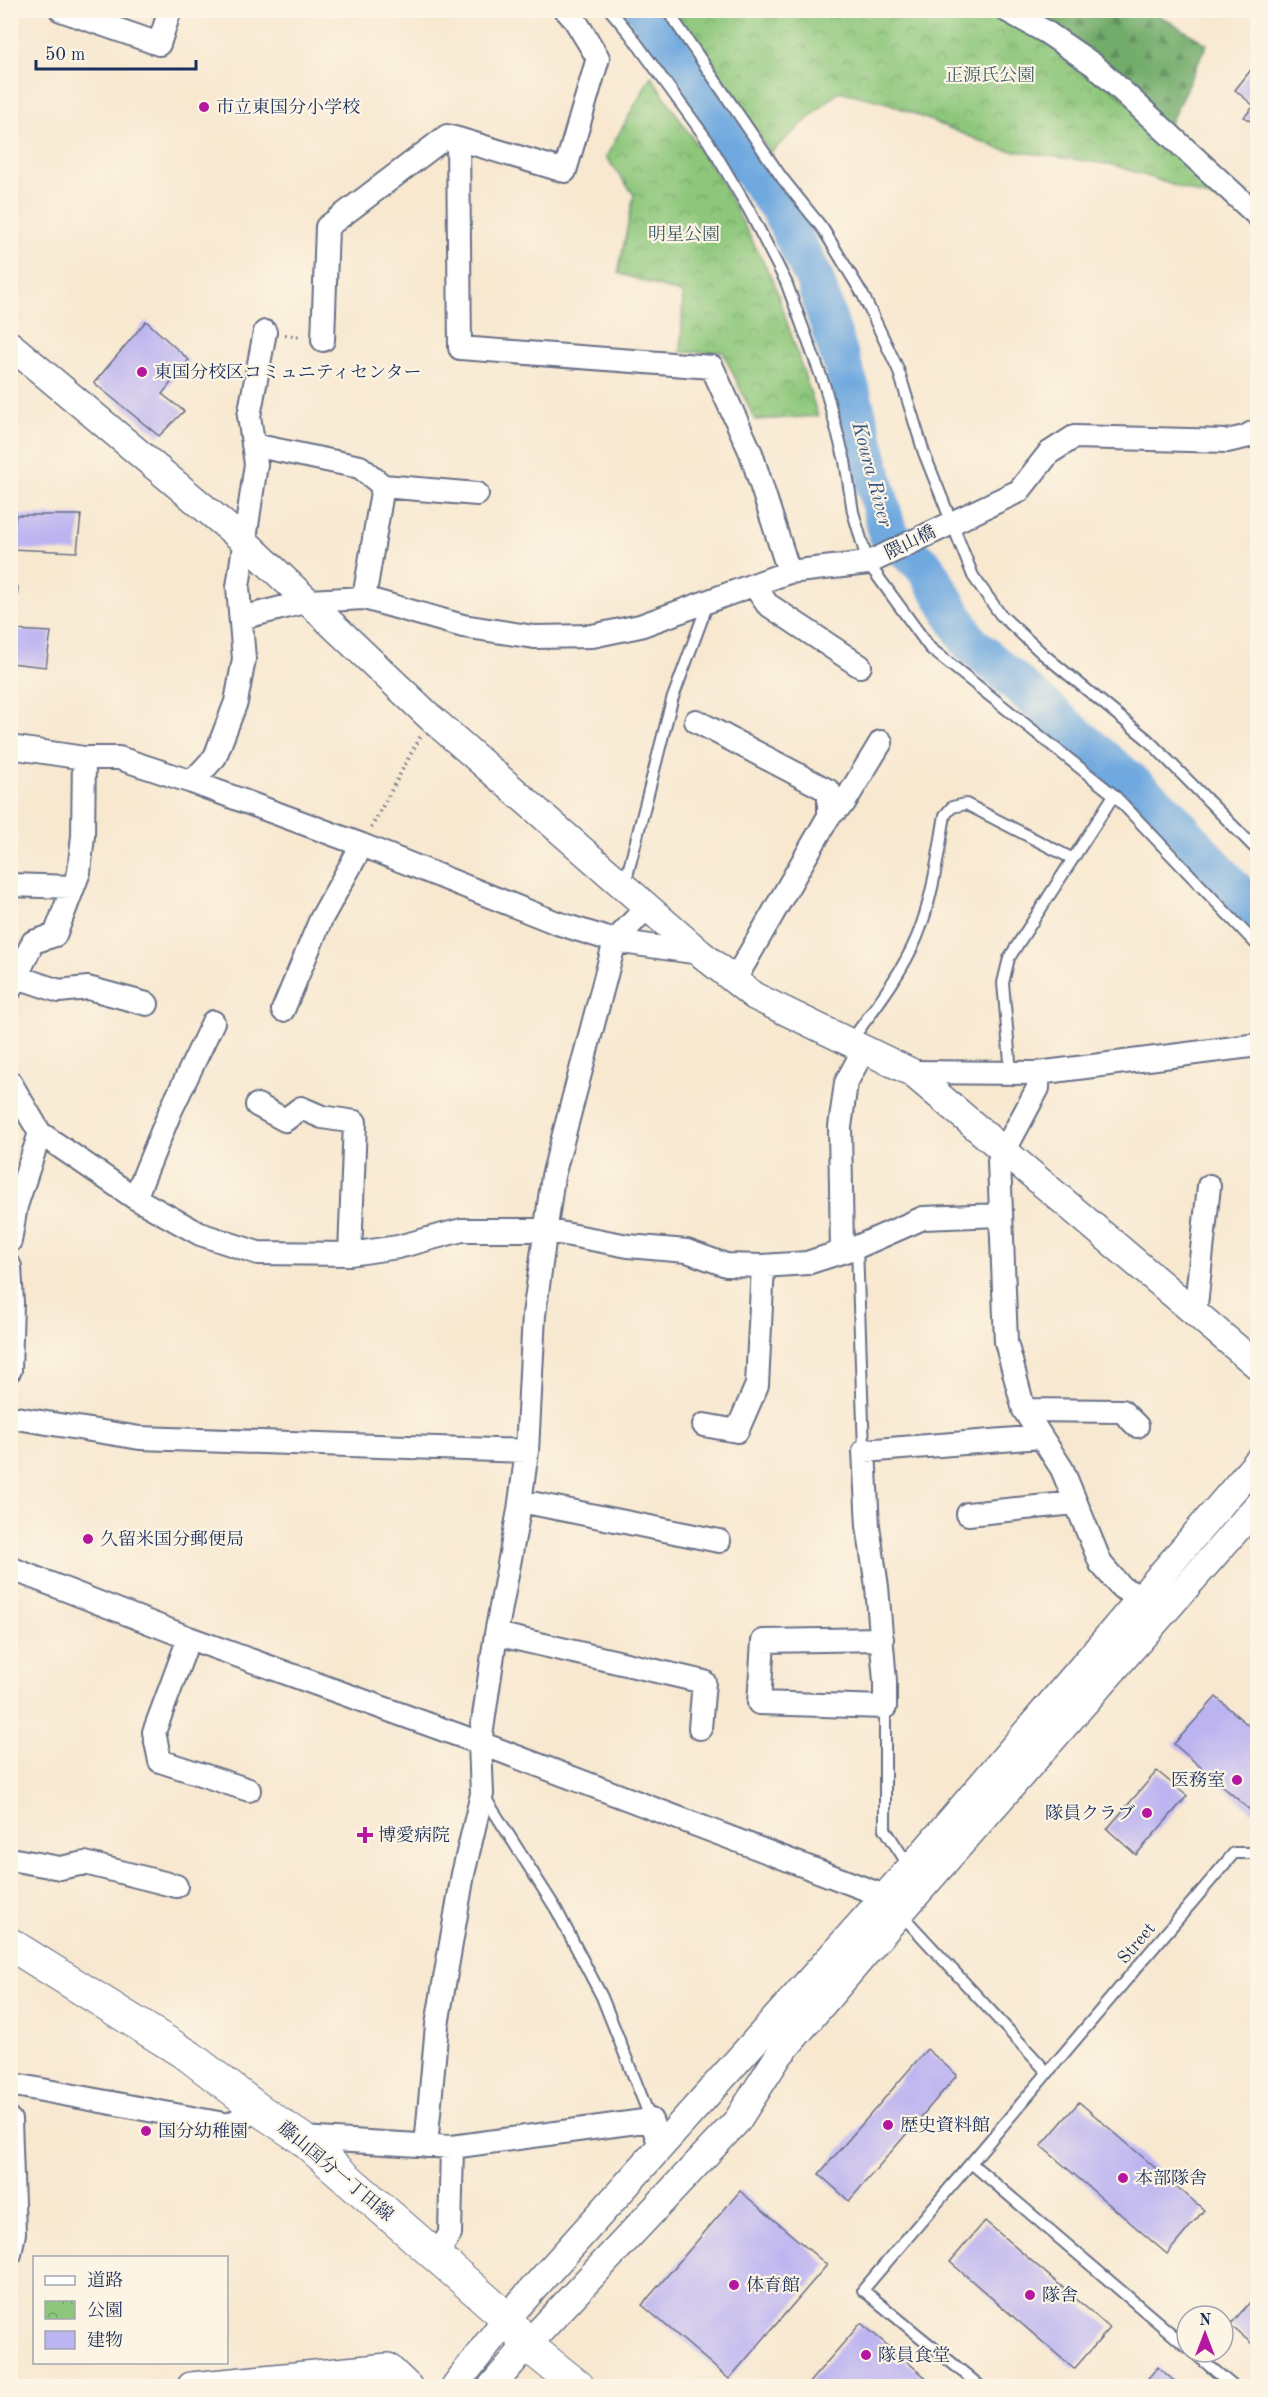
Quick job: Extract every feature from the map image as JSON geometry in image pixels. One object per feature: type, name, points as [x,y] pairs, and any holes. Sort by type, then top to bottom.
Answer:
[{"type":"main road","name":"藤山国分一丁田線","points":[[10,1944],[189,2056],[258,2109],[301,2138],[507,2318],[527,2345],[578,2386]]},
{"type":"street","points":[[61,10],[159,44],[170,10]]},
{"type":"street","points":[[323,340],[327,227],[447,136],[565,171],[598,58],[575,20],[566,10]]},
{"type":"street","points":[[1006,10],[1046,32],[1094,65],[1257,216]]},
{"type":"street","points":[[458,139],[460,348],[712,367],[752,453],[789,572]]},
{"type":"street","points":[[192,782],[215,757],[236,702],[244,659],[238,587],[256,464],[249,416],[265,332]]},
{"type":"street","points":[[10,345],[244,541],[431,718],[700,954],[753,996],[911,1072],[1257,1366]]},
{"type":"street","name":"隈山橋","points":[[868,563],[1019,491],[1049,453],[1074,437],[1227,441],[1245,437],[1257,430]]},
{"type":"street","points":[[254,445],[360,467],[383,486],[477,494]]},
{"type":"street","points":[[364,598],[383,486]]},
{"type":"street","points":[[241,618],[309,601],[364,598],[463,626],[534,638],[592,636],[640,626],[789,572],[868,563]]},
{"type":"street","points":[[753,585],[767,604],[860,666]]},
{"type":"street","points":[[696,721],[829,791],[829,816]]},
{"type":"street","points":[[734,981],[829,816],[844,803],[881,742]]},
{"type":"street","points":[[10,747],[84,758],[119,758],[192,782],[362,845],[557,923],[615,941],[700,954]]},
{"type":"street","points":[[84,758],[83,836],[79,872],[55,935],[33,942],[14,983],[59,991],[88,988],[147,1004]]},
{"type":"street","points":[[283,1010],[321,919],[362,845]]},
{"type":"street","points":[[10,885],[74,887]]},
{"type":"street","points":[[426,2146],[437,2025],[463,1874],[482,1794],[480,1743],[496,1634],[521,1501],[527,1451],[534,1315],[553,1176],[615,941],[647,907]]},
{"type":"street","points":[[135,1198],[170,1112],[213,1022]]},
{"type":"street","points":[[911,1072],[1038,1073],[1257,1045]]},
{"type":"street","points":[[850,1249],[840,1127],[846,1083],[857,1046]]},
{"type":"street","points":[[1038,1073],[1038,1088],[999,1161],[1006,1342],[1024,1410],[1062,1469],[1101,1564],[1122,1588],[1140,1596]]},
{"type":"street","points":[[10,1082],[40,1133],[135,1198],[200,1234],[258,1253],[350,1254],[398,1247],[462,1230],[544,1230],[628,1246],[687,1251],[726,1265],[763,1266],[807,1263],[850,1249],[923,1218],[1000,1215]]},
{"type":"street","points":[[257,1105],[285,1119],[301,1108],[322,1117],[355,1122],[350,1254]]},
{"type":"street","points":[[10,1241],[15,1206],[40,1133]]},
{"type":"street","points":[[1195,1314],[1209,1186]]},
{"type":"street","points":[[704,1425],[737,1431],[757,1385],[763,1266]]},
{"type":"street","points":[[10,1267],[10,1370]]},
{"type":"street","points":[[1024,1410],[1122,1411],[1137,1426]]},
{"type":"street","points":[[10,1417],[140,1438],[527,1451]]},
{"type":"street","points":[[882,1639],[763,1641],[759,1703],[885,1707],[882,1639],[868,1526],[864,1451],[1041,1437]]},
{"type":"street","points":[[492,2386],[527,2345],[736,2121],[779,2055],[892,1904],[912,1866],[1257,1461]]},
{"type":"street","points":[[521,1501],[720,1541]]},
{"type":"street","points":[[968,1514],[1075,1503]]},
{"type":"street","points":[[455,2386],[507,2318],[660,2146],[892,1904],[1257,1505]]},
{"type":"street","points":[[10,1568],[189,1638],[480,1743],[892,1904]]},
{"type":"street","points":[[496,1634],[704,1682],[700,1728]]},
{"type":"street","points":[[189,1638],[154,1732],[160,1761],[249,1790]]},
{"type":"street","points":[[10,1859],[60,1868],[85,1863],[176,1886]]},
{"type":"street","points":[[10,2084],[229,2125],[258,2109]]},
{"type":"street","points":[[10,2120],[14,2233],[10,2254]]},
{"type":"street","points":[[301,2138],[452,2147],[651,2120],[660,2146]]},
{"type":"street","points":[[436,2256],[450,2234],[452,2147]]},
{"type":"street","points":[[191,2386],[281,2382],[388,2367],[408,2386]]},
{"type":"lane","points":[[610,10],[708,141],[749,210],[786,282],[825,387],[845,461],[853,512],[868,563],[930,648],[1114,795],[1257,946]]},
{"type":"lane","points":[[667,10],[782,178],[823,229],[863,295],[898,369],[924,453],[973,576],[1000,614],[1043,654],[1147,739],[1257,851]]},
{"type":"lane","points":[[624,887],[672,700],[708,602]]},
{"type":"lane","points":[[1011,1073],[1003,983],[1009,958],[1114,795]]},
{"type":"lane","points":[[857,1046],[917,937],[933,885],[945,815],[952,807],[966,804],[1073,859]]},
{"type":"lane","points":[[850,1249],[864,1451]]},
{"type":"lane","points":[[885,1707],[885,1829],[905,1860],[912,1866]]},
{"type":"lane","points":[[482,1794],[556,1909],[602,1996],[651,2120]]},
{"type":"lane","name":"Street","points":[[1048,2073],[1234,1853],[1257,1854]]},
{"type":"lane","points":[[892,1904],[1048,2073],[863,2290],[980,2386]]},
{"type":"lane","points":[[971,2163],[1175,2337]]},
{"type":"lane","points":[[1207,2364],[1233,2386]]},
{"type":"path","points":[[265,332],[323,340]]},
{"type":"path","points":[[362,845],[431,718]]},
{"type":"green space","name":"正源氏公園","points":[[664,11],[1006,11],[1046,32],[1252,212],[1114,165],[1000,149],[888,103],[839,91],[770,153],[722,76]]},
{"type":"green space","points":[[944,11],[1152,11],[1207,44],[1151,164]]},
{"type":"green space","name":"明星公園","points":[[651,76],[721,181],[774,283],[818,416],[755,420],[723,352],[681,352],[683,294],[618,273],[634,195],[606,157]]},
{"type":"building","points":[[1258,61],[1258,126],[1244,117],[1254,106],[1235,90]]},
{"type":"building","name":"東国分校区コミュニティセンター","points":[[146,321],[189,360],[162,394],[184,411],[159,436],[94,383]]},
{"type":"building","points":[[16,515],[81,515],[77,552],[10,549]]},
{"type":"building","points":[[10,587],[18,587],[15,622],[10,621]]},
{"type":"building","points":[[14,630],[51,632],[46,667],[10,663]]},
{"type":"building","name":"医務室","points":[[1216,1697],[1258,1734],[1258,1817],[1174,1744]]},
{"type":"building","name":"隊員クラブ","points":[[1157,1771],[1187,1796],[1136,1855],[1107,1829]]},
{"type":"building","name":"歴史資料館","points":[[927,2049],[957,2075],[849,2201],[819,2174]]},
{"type":"building","name":"本部隊舎","points":[[1079,2102],[1204,2210],[1167,2254],[1041,2146]]},
{"type":"building","name":"体育館","points":[[740,2191],[827,2265],[729,2379],[642,2305]]},
{"type":"building","name":"隊舎","points":[[985,2221],[1110,2328],[1074,2369],[950,2262]]},
{"type":"building","points":[[1251,2301],[1258,2307],[1258,2349],[1235,2329],[1235,2319]]},
{"type":"building","name":"隊員食堂","points":[[861,2323],[936,2386],[806,2386]]},
{"type":"building","points":[[1158,2367],[1180,2386],[1141,2386]]},
{"type":"waterway","name":"Koura River","points":[[645,10],[731,144],[780,210],[814,278],[850,388],[888,534],[926,568],[969,642],[1169,815],[1234,889],[1258,912]]},
{"type":"place","name":"市立東国分小学校","points":[[204,107]]},
{"type":"place","name":"東国分校区コミュニティセンター","points":[[142,372]]},
{"type":"place","name":"久留米国分郵便局","points":[[88,1539]]},
{"type":"place","name":"医務室","points":[[1237,1780]]},
{"type":"place","name":"隊員クラブ","points":[[1147,1813]]},
{"type":"place","name":"博愛病院","points":[[365,1835]]},
{"type":"place","name":"歴史資料館","points":[[888,2125]]},
{"type":"place","name":"国分幼稚園","points":[[146,2131]]},
{"type":"place","name":"本部隊舎","points":[[1123,2178]]},
{"type":"place","name":"体育館","points":[[734,2285]]},
{"type":"place","name":"隊舎","points":[[1030,2295]]},
{"type":"place","name":"隊員食堂","points":[[866,2355]]}]
